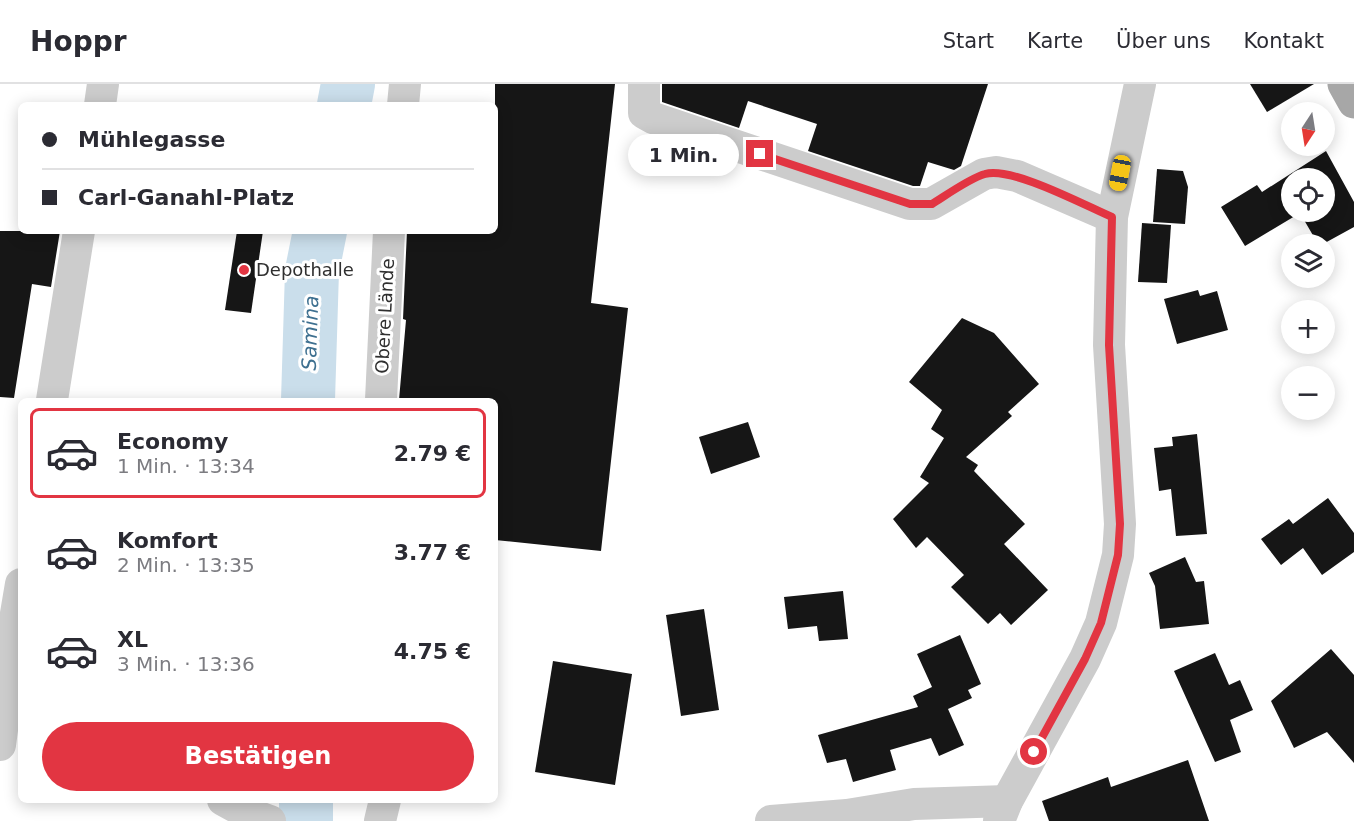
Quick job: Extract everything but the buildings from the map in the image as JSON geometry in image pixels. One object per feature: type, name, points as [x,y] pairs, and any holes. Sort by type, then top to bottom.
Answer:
[{"type":"main road","points":[[1344,84],[1354,102]]},
{"type":"street","points":[[101,102],[104,84]]},
{"type":"street","points":[[403,102],[405,84]]},
{"type":"street","points":[[644,84],[644,113],[653,118],[910,204],[932,204],[984,174],[996,172],[1017,176],[1112,217]]},
{"type":"street","points":[[771,821],[847,815],[914,804],[1003,811],[1085,659],[1101,623],[1118,555],[1120,524],[1109,345],[1112,217],[1140,84]]},
{"type":"street","points":[[52,398],[79,234]]},
{"type":"street","name":"Obere Lände","points":[[381,398],[389,234]]},
{"type":"street","points":[[0,745],[9,693],[9,655],[18,602]]},
{"type":"street","points":[[380,821],[384,803]]},
{"type":"waterway","name":"Samina","points":[[345,102],[348,84]]},
{"type":"waterway","name":"Samina","points":[[308,398],[312,271],[319,234]]},
{"type":"waterway","name":"Samina","points":[[306,803],[306,821]]},
{"type":"place","name":"Depothalle","points":[[244,270]]},
{"type":"route","points":[[760,154],[910,204],[922,205],[932,204],[984,174],[996,172],[1017,176],[1112,217],[1109,345],[1120,524],[1118,555],[1101,623],[1085,659],[1034,752]]}]
